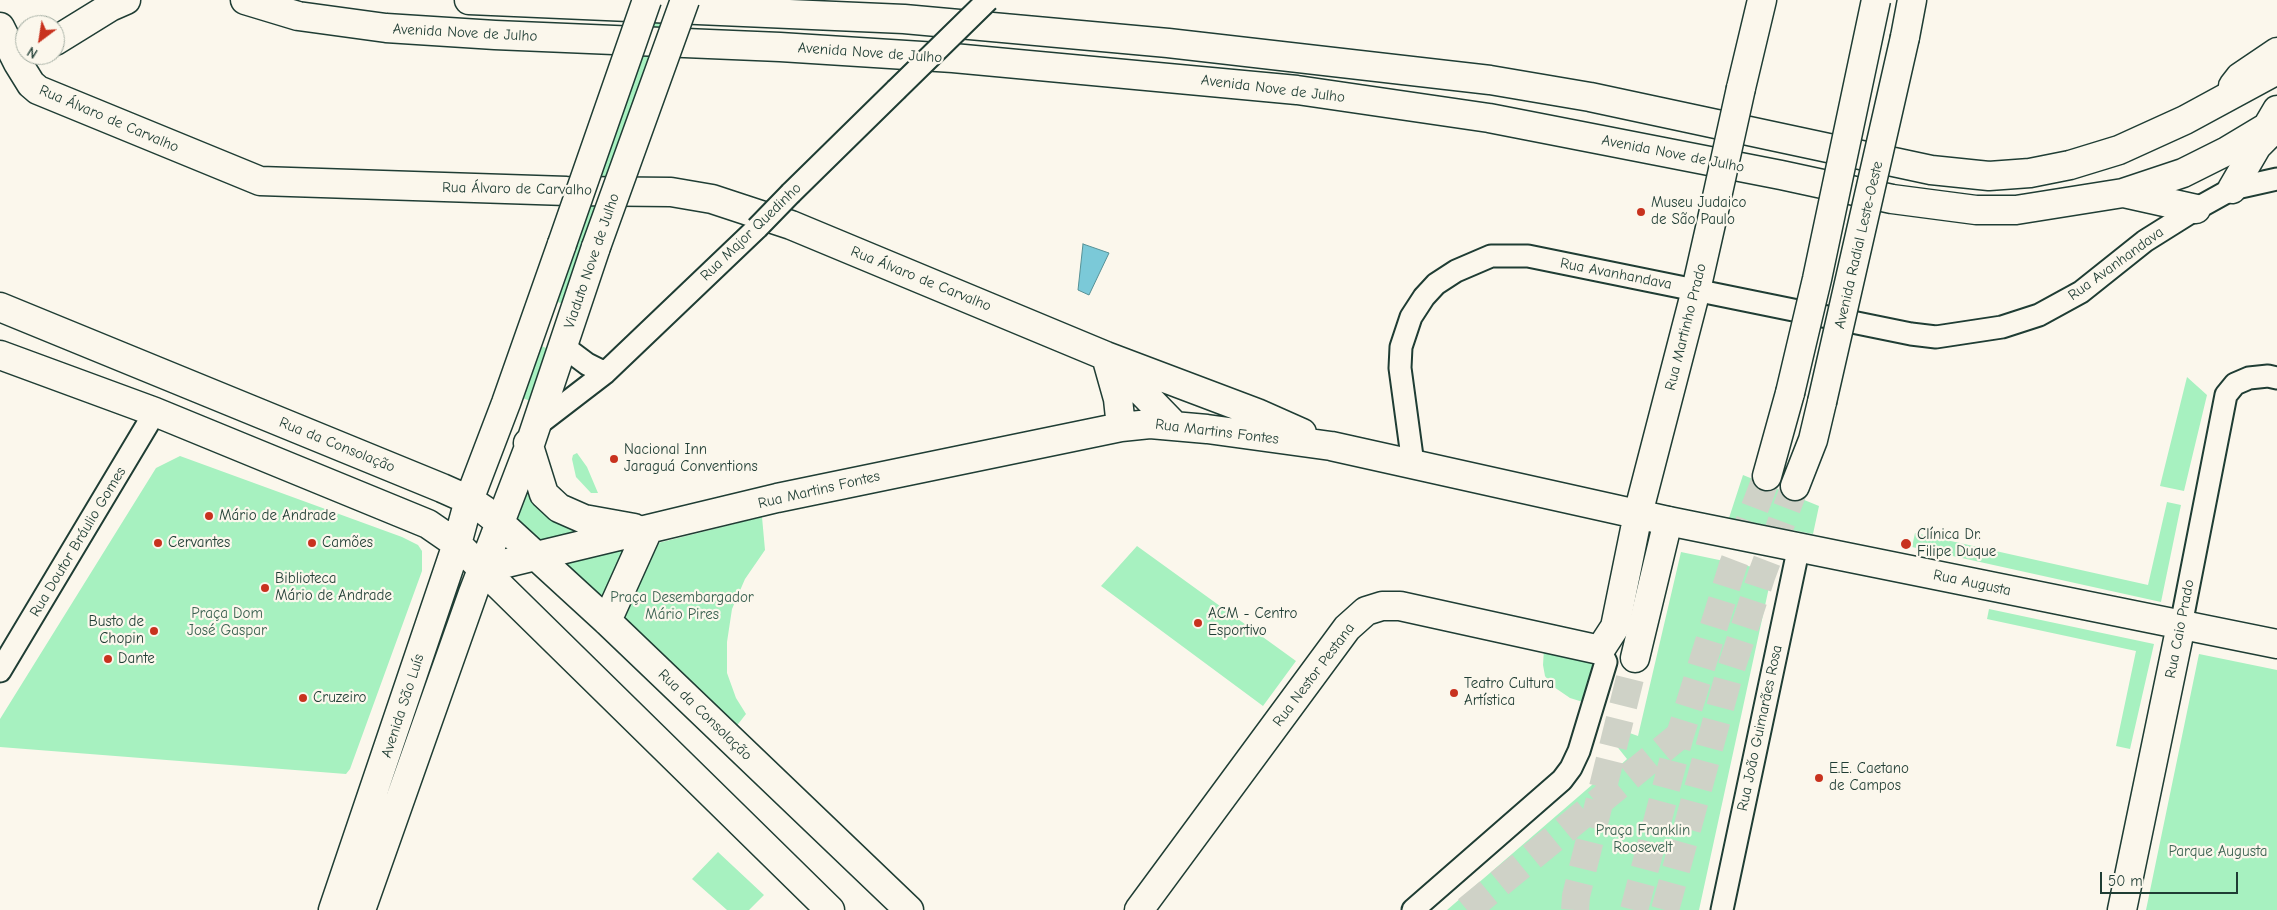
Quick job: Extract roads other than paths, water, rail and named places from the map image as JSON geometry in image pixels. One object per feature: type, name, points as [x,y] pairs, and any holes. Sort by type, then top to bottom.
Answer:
[{"type":"main road","points":[[65,35],[110,7],[126,0]]},
{"type":"main road","name":"Avenida Nove de Julho","points":[[245,0],[298,16],[386,28],[495,35],[780,47],[953,58],[1297,90],[1489,118],[1781,175],[1892,199],[1976,210],[2016,210],[2123,193],[2183,173],[2227,152],[2271,126]]},
{"type":"main road","points":[[469,0],[560,6],[904,19],[1168,43],[1462,77],[1600,99],[1931,170],[1989,176],[2030,173],[2070,166],[2119,150],[2185,120],[2277,70]]},
{"type":"main road","points":[[469,500],[506,403],[647,0]]},
{"type":"main road","name":"Viaduto Nove de Julho","points":[[499,522],[533,436],[594,254],[685,0]]},
{"type":"main road","name":"Rua Martinho Prado","points":[[1600,650],[1615,627],[1638,514],[1696,290],[1762,0]]},
{"type":"main road","points":[[1767,476],[1790,393],[1817,279],[1876,0]]},
{"type":"main road","name":"Avenida Radial Leste-Oeste","points":[[1795,486],[1813,440],[1912,0]]},
{"type":"main road","points":[[1905,37],[1920,0]]},
{"type":"main road","name":"Rua Álvaro de Carvalho","points":[[0,27],[15,60]]},
{"type":"main road","points":[[2224,99],[2240,77],[2277,52]]},
{"type":"main road","name":"Rua Álvaro de Carvalho","points":[[18,65],[31,84],[38,90],[260,181],[567,191],[671,192],[712,198],[791,226],[1106,356],[1257,413],[1331,446]]},
{"type":"main road","points":[[2232,189],[2271,126]]},
{"type":"main road","points":[[2123,193],[2196,209]]},
{"type":"main road","name":"Rua da Consolação","points":[[0,307],[469,500],[499,522],[607,621],[910,910]]},
{"type":"main road","points":[[0,355],[155,412],[428,524],[457,544],[830,910]]},
{"type":"main road","points":[[1106,356],[1118,399],[1120,427]]},
{"type":"main road","name":"Rua Álvaro de Carvalho","points":[[1106,356],[1174,426]]},
{"type":"main road","name":"Rua Martins Fontes","points":[[506,403],[519,424],[533,436],[544,494],[559,508],[584,519],[648,530]]},
{"type":"main road","name":"Rua Martins Fontes","points":[[482,569],[777,498],[1120,427],[1150,424],[1331,446],[1668,521]]},
{"type":"main road","name":"Avenida São Luís","points":[[333,910],[457,544],[469,500]]},
{"type":"main road","points":[[1635,658],[1668,521]]},
{"type":"main road","name":"Rua Augusta","points":[[1668,521],[2277,644]]},
{"type":"main road","points":[[457,544],[499,522]]},
{"type":"main road","name":"Avenida São Luís","points":[[361,910],[499,522]]},
{"type":"main road","points":[[607,621],[648,530]]},
{"type":"main road","name":"Rua Nestor Pestana","points":[[1139,910],[1348,628],[1366,611],[1382,606],[1400,606],[1600,650]]},
{"type":"main road","name":"Rua Caio Prado","points":[[2122,910],[2181,625]]},
{"type":"street","name":"Rua Major Quedinho","points":[[533,436],[605,373],[757,228],[988,0]]},
{"type":"street","points":[[2271,126],[2264,165],[2270,172],[2277,174]]},
{"type":"street","name":"Rua Avanhandava","points":[[1413,464],[1400,368],[1401,347],[1412,317],[1424,297],[1436,284],[1456,271],[1491,256],[1528,256],[1911,334],[1936,337],[2002,327],[2039,315],[2081,292],[2146,240],[2196,209],[2232,189],[2277,179]]},
{"type":"street","points":[[564,346],[587,364],[605,373]]},
{"type":"street","name":"Rua Caio Prado","points":[[2181,625],[2226,394],[2235,384],[2249,378],[2272,377]]},
{"type":"street","name":"Rua Doutor Bráulio Gomes","points":[[0,671],[155,412]]},
{"type":"street","name":"Rua João Guimarães Rosa","points":[[1722,910],[1799,546]]},
{"type":"street","points":[[1413,910],[1562,780],[1571,768],[1579,751],[1606,662],[1600,650]]},
{"type":"water","points":[[1083,244],[1109,253],[1089,295],[1078,290]]},
{"type":"tunnel","points":[[1634,910],[1680,735],[1733,565],[1767,476]]},
{"type":"tunnel","points":[[1665,910],[1729,675],[1762,574],[1795,486]]},
{"type":"tunnel","points":[[1575,910],[1576,896],[1635,658]]},
{"type":"tunnel","points":[[1467,910],[1680,735]]},
{"type":"place","name":"Museu Judaico de São Paulo","points":[[1641,212]]},
{"type":"place","name":"Nacional Inn Jaraguá Conventions","points":[[614,459]]},
{"type":"place","name":"Mário de Andrade","points":[[209,516]]},
{"type":"place","name":"Cervantes","points":[[158,543]]},
{"type":"place","name":"Camões","points":[[312,543]]},
{"type":"place","name":"Clínica Dr. Filipe Duque","points":[[1906,544]]},
{"type":"place","name":"Biblioteca Mário de Andrade","points":[[265,588]]},
{"type":"place","name":"ACM - Centro Esportivo","points":[[1198,623]]},
{"type":"place","name":"Busto de Chopin","points":[[154,631]]},
{"type":"place","name":"Dante","points":[[108,659]]},
{"type":"place","name":"Teatro Cultura Artística","points":[[1454,693]]},
{"type":"place","name":"Cruzeiro","points":[[303,698]]},
{"type":"place","name":"E.E. Caetano de Campos","points":[[1819,778]]},
{"type":"park label","name":"Praça Desembargador Mário Pires","points":[[682,606]]},
{"type":"park label","name":"Praça Dom José Gaspar","points":[[227,622]]},
{"type":"park label","name":"Praça Franklin Roosevelt","points":[[1643,840]]},
{"type":"park label","name":"Parque Augusta","points":[[2218,852]]}]
